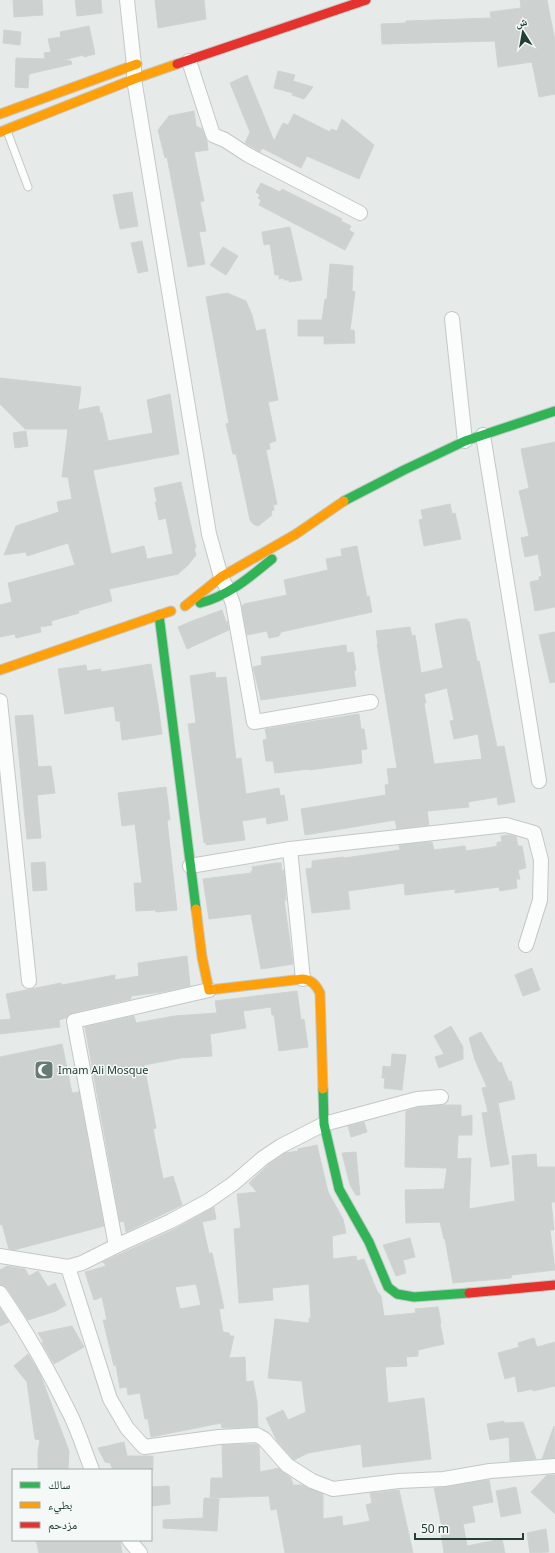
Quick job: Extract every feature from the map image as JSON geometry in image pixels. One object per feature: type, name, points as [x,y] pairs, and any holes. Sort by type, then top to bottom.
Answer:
[{"type":"street","points":[[127,0],[134,64],[134,79],[210,534],[221,577],[233,604],[254,722],[371,702]]},
{"type":"street","points":[[4,119],[134,79],[366,0]]},
{"type":"street","points":[[4,119],[134,64],[149,60]]},
{"type":"street","points":[[189,60],[213,135],[225,140],[248,155],[360,213]]},
{"type":"street","points":[[452,318],[465,441]]},
{"type":"street","points":[[185,606],[221,577],[296,534],[351,497],[465,441],[555,411]]},
{"type":"street","points":[[483,435],[539,781]]},
{"type":"street","points":[[0,670],[185,606],[208,602],[244,582],[275,556],[296,534]]},
{"type":"street","points":[[159,615],[202,957],[209,990]]},
{"type":"street","points":[[0,701],[29,981]]},
{"type":"street","points":[[190,866],[290,849],[506,825],[534,832],[541,860],[540,900],[526,944]]},
{"type":"street","points":[[290,849],[303,979]]},
{"type":"street","points":[[116,1246],[74,1021],[209,990],[308,979],[316,984],[320,993],[324,1124],[339,1189],[369,1242],[388,1287],[397,1294],[414,1296],[470,1294],[555,1285]]},
{"type":"street","points":[[0,1256],[68,1267],[82,1263],[172,1221],[208,1201],[234,1183],[262,1158],[281,1146],[324,1124],[417,1098],[441,1097]]},
{"type":"street","points":[[68,1267],[110,1399],[127,1428],[144,1447],[218,1437],[257,1436],[264,1439],[287,1465],[312,1481],[334,1489],[399,1481],[444,1479],[490,1470],[555,1466]]},
{"type":"street","points":[[0,1293],[46,1365],[72,1417],[92,1469]]},
{"type":"street","points":[[130,1541],[140,1553]]},
{"type":"lane","points":[[4,119],[28,187]]},
{"type":"building","points":[[13,0],[42,0],[43,15],[14,17]]},
{"type":"building","points":[[75,0],[101,0],[102,13],[77,16]]},
{"type":"building","points":[[155,0],[204,0],[206,19],[158,28]]},
{"type":"building","points":[[520,0],[547,0],[555,41],[555,94],[539,97],[532,62],[498,67],[495,41],[382,44],[381,24],[406,23],[406,21],[491,18],[490,12],[521,8]]},
{"type":"building","points":[[89,26],[95,54],[84,57],[83,55],[63,60],[71,61],[72,64],[29,74],[28,88],[15,87],[16,58],[45,59],[44,53],[51,52],[48,39],[61,37],[60,32]]},
{"type":"building","points":[[4,30],[21,32],[20,45],[3,43]]},
{"type":"building","points":[[278,71],[295,75],[293,81],[313,87],[304,99],[292,95],[293,93],[274,88]]},
{"type":"building","points":[[247,75],[274,141],[283,123],[288,125],[294,114],[330,132],[331,129],[337,131],[342,119],[374,145],[359,179],[307,156],[301,168],[262,148],[260,152],[245,143],[250,132],[230,83]]},
{"type":"building","points":[[194,111],[196,126],[202,129],[207,141],[208,150],[194,152],[204,201],[200,202],[206,231],[199,232],[205,264],[188,267],[167,157],[165,158],[158,130],[169,116]]},
{"type":"building","points":[[261,183],[280,192],[282,189],[342,219],[341,221],[351,226],[349,230],[354,233],[345,250],[259,205],[261,200],[258,198],[260,195],[256,192]]},
{"type":"building","points":[[132,192],[138,226],[120,229],[113,195]]},
{"type":"building","points":[[290,227],[302,280],[289,282],[289,280],[284,280],[284,278],[279,279],[279,275],[275,275],[270,244],[264,245],[262,232]]},
{"type":"building","points":[[142,241],[148,271],[138,273],[131,243]]},
{"type":"building","points":[[223,247],[238,256],[226,275],[210,265]]},
{"type":"building","points":[[330,264],[353,266],[352,291],[355,292],[350,330],[354,330],[355,343],[324,344],[324,336],[298,336],[298,320],[322,320],[325,299],[327,299]]},
{"type":"building","points":[[227,293],[246,301],[252,315],[256,331],[265,329],[278,400],[268,402],[276,441],[269,443],[270,449],[266,450],[277,504],[273,505],[274,510],[271,511],[272,515],[258,526],[253,524],[250,520],[236,454],[233,454],[226,424],[229,423],[206,297]]},
{"type":"building","points":[[0,378],[81,387],[78,410],[99,406],[108,441],[153,433],[147,400],[170,394],[179,454],[93,470],[111,554],[144,546],[147,559],[173,554],[166,518],[159,520],[154,488],[181,482],[196,548],[194,548],[196,555],[188,565],[178,574],[109,589],[112,601],[51,621],[52,625],[40,627],[41,632],[16,638],[15,634],[0,637],[0,605],[12,602],[8,583],[75,565],[68,543],[27,556],[26,552],[4,555],[16,526],[59,512],[57,502],[72,499],[68,477],[62,477],[68,429],[25,429],[0,404]]},
{"type":"building","points":[[26,431],[28,446],[15,448],[13,433]]},
{"type":"building","points":[[555,442],[555,607],[535,611],[530,582],[539,580],[539,577],[542,576],[538,554],[525,557],[521,538],[529,536],[519,491],[529,488],[521,449]]},
{"type":"building","points":[[450,504],[452,514],[455,513],[461,539],[424,546],[419,520],[423,519],[421,510]]},
{"type":"building","points":[[357,546],[367,597],[369,596],[372,612],[281,632],[279,636],[269,638],[267,631],[247,635],[242,606],[244,604],[287,595],[284,580],[328,570],[326,559],[342,556],[341,549]]},
{"type":"building","points":[[222,610],[229,630],[187,649],[178,627]]},
{"type":"building","points":[[459,619],[467,619],[467,622],[469,621],[497,747],[504,746],[515,802],[498,805],[497,797],[468,802],[469,807],[427,811],[429,825],[397,829],[395,820],[305,835],[301,809],[386,795],[385,785],[389,784],[387,769],[397,768],[376,631],[410,627],[412,636],[415,635],[421,673],[443,668],[435,624]],"holes":[[[447,688],[454,720],[450,721],[454,739],[478,734],[482,759],[434,764],[424,703],[426,703],[424,694]]]},
{"type":"building","points":[[555,632],[555,682],[550,683],[539,635]]},
{"type":"building","points":[[346,645],[347,653],[353,652],[356,670],[354,671],[356,686],[261,700],[253,667],[262,665],[261,657]]},
{"type":"building","points":[[151,664],[162,734],[122,740],[120,721],[116,721],[114,706],[65,714],[58,669],[86,665],[87,671],[101,669],[101,672]]},
{"type":"building","points":[[215,672],[216,678],[226,677],[236,759],[241,758],[246,794],[279,788],[280,796],[284,795],[288,820],[267,824],[266,817],[242,821],[245,840],[206,845],[206,842],[204,843],[188,724],[196,723],[190,676]]},
{"type":"building","points":[[359,714],[361,729],[364,729],[367,749],[361,750],[362,763],[275,773],[273,761],[266,761],[263,740],[267,739],[265,729]]},
{"type":"building","points":[[33,715],[38,767],[51,766],[55,793],[37,795],[41,838],[27,839],[15,716]]},
{"type":"building","points":[[166,787],[170,820],[167,820],[177,910],[156,912],[155,910],[136,911],[134,883],[142,883],[135,824],[122,826],[118,793]]},
{"type":"building","points":[[509,835],[516,837],[518,846],[522,846],[526,868],[518,870],[520,879],[516,879],[517,888],[500,891],[499,887],[455,893],[455,889],[405,895],[404,883],[348,891],[350,909],[312,913],[306,869],[312,868],[312,861],[400,850],[399,845],[432,842],[434,850],[465,846],[466,851],[497,846],[497,842],[502,842],[501,836]]},
{"type":"building","points":[[45,862],[47,890],[33,891],[31,863]]},
{"type":"building","points":[[281,863],[282,871],[284,870],[286,900],[284,900],[293,964],[261,969],[251,914],[209,919],[203,879],[251,873],[251,871],[253,871],[252,867]]},
{"type":"building","points":[[187,956],[190,986],[131,996],[131,999],[72,1013],[66,1018],[59,1020],[60,1027],[0,1034],[0,1020],[11,1019],[6,994],[61,983],[62,985],[115,975],[115,980],[139,976],[138,963]]},
{"type":"building","points":[[532,968],[540,990],[523,996],[515,975]]},
{"type":"building","points":[[297,991],[301,1020],[304,1019],[308,1047],[279,1051],[274,1015],[272,1015],[271,1007],[243,1011],[246,1028],[210,1034],[212,1056],[181,1058],[144,1065],[156,1128],[153,1129],[163,1179],[173,1176],[182,1205],[126,1232],[124,1221],[120,1222],[85,1027],[134,1016],[136,1023],[174,1016],[217,1013],[215,1001]]},
{"type":"building","points":[[451,1026],[463,1047],[463,1059],[439,1068],[435,1057],[444,1054],[434,1036]]},
{"type":"building","points":[[481,1032],[499,1063],[501,1062],[509,1082],[511,1081],[515,1099],[498,1103],[509,1164],[491,1167],[482,1113],[488,1112],[482,1088],[487,1087],[475,1060],[469,1038]]},
{"type":"building","points":[[62,1044],[72,1093],[79,1092],[104,1226],[14,1250],[9,1249],[2,1224],[0,1225],[0,1057]]},
{"type":"building","points":[[392,1054],[406,1055],[402,1090],[384,1088],[385,1078],[382,1078],[383,1066],[391,1067]]},
{"type":"building","points":[[461,1105],[461,1117],[472,1115],[472,1135],[458,1135],[457,1159],[471,1158],[469,1209],[515,1201],[512,1156],[536,1154],[537,1167],[555,1167],[555,1202],[551,1202],[554,1230],[550,1230],[555,1270],[512,1275],[511,1278],[453,1283],[445,1239],[440,1222],[406,1223],[405,1190],[444,1189],[447,1168],[405,1167],[406,1111],[418,1107]]},
{"type":"building","points":[[364,1122],[367,1132],[351,1137],[348,1126]]},
{"type":"building","points":[[317,1145],[328,1192],[343,1219],[346,1233],[332,1236],[333,1259],[356,1256],[357,1261],[364,1259],[377,1291],[381,1296],[384,1316],[416,1313],[415,1309],[438,1307],[444,1344],[418,1350],[418,1356],[406,1357],[407,1366],[385,1367],[388,1403],[424,1398],[431,1459],[363,1467],[361,1444],[308,1453],[294,1460],[277,1441],[266,1418],[283,1410],[288,1420],[306,1412],[302,1381],[268,1378],[275,1319],[309,1323],[309,1318],[311,1318],[309,1284],[272,1288],[273,1300],[239,1303],[234,1229],[241,1228],[237,1194],[257,1192],[249,1183],[268,1165],[285,1153],[298,1151],[298,1149]]},
{"type":"building","points":[[356,1152],[360,1195],[356,1195],[350,1185],[342,1153]]},
{"type":"building","points":[[214,1207],[216,1219],[202,1222],[209,1253],[212,1253],[224,1308],[219,1309],[223,1332],[229,1333],[230,1336],[234,1336],[229,1358],[245,1357],[246,1382],[253,1381],[257,1401],[258,1427],[222,1428],[221,1423],[151,1437],[148,1419],[145,1419],[140,1393],[128,1395],[127,1387],[120,1388],[116,1365],[114,1366],[103,1320],[107,1320],[102,1297],[94,1300],[85,1272],[106,1266],[103,1262],[175,1229]],"holes":[[[196,1284],[201,1305],[180,1309],[175,1287]]]},
{"type":"building","points":[[410,1238],[415,1257],[403,1260],[406,1273],[396,1276],[383,1245]]},
{"type":"building","points":[[7,1266],[25,1269],[29,1276],[38,1271],[48,1287],[55,1283],[66,1305],[56,1311],[28,1320],[7,1288],[0,1285],[0,1270]]},
{"type":"building","points":[[0,1308],[9,1322],[0,1326]]},
{"type":"building","points":[[72,1326],[84,1347],[54,1364],[38,1333]]},
{"type":"building","points":[[534,1338],[537,1347],[555,1342],[555,1386],[533,1391],[533,1389],[518,1392],[515,1376],[505,1379],[498,1353],[519,1347],[518,1343]]},
{"type":"building","points":[[28,1354],[40,1374],[69,1451],[68,1469],[38,1469],[38,1451],[40,1440],[35,1439],[27,1382],[14,1366]]},
{"type":"building","points":[[504,1421],[504,1423],[523,1422],[536,1459],[510,1461],[509,1437],[490,1440],[487,1424]]},
{"type":"building","points":[[554,1426],[555,1458],[542,1459]]},
{"type":"building","points":[[124,1442],[127,1456],[153,1456],[153,1470],[113,1469],[110,1463],[105,1462],[98,1448]]},
{"type":"building","points":[[255,1444],[259,1446],[260,1472],[279,1468],[291,1478],[293,1485],[302,1485],[323,1494],[323,1519],[342,1516],[343,1526],[370,1521],[366,1505],[372,1503],[370,1493],[399,1490],[413,1553],[285,1553],[277,1509],[271,1510],[269,1496],[210,1498],[211,1478],[223,1478],[222,1445]]},
{"type":"building","points":[[547,1475],[555,1475],[555,1514],[531,1492]]},
{"type":"building","points":[[489,1480],[493,1502],[472,1506],[475,1522],[463,1524],[467,1546],[502,1539],[505,1553],[444,1553],[441,1533],[443,1533],[434,1488]]},
{"type":"building","points":[[169,1486],[170,1504],[152,1506],[152,1487]]},
{"type":"building","points":[[516,1487],[521,1513],[501,1517],[496,1491]]},
{"type":"building","points":[[204,1498],[219,1499],[217,1531],[163,1528],[163,1520],[203,1518]]},
{"type":"building","points":[[546,1529],[549,1552],[530,1553],[527,1533]]},
{"type":"building","points":[[36,1541],[120,1541],[122,1553],[39,1553]]},
{"type":"traffic: fast","points":[[344,501],[465,441],[555,411]]},
{"type":"traffic: fast","points":[[200,603],[229,591],[272,559]]},
{"type":"traffic: fast","points":[[159,615],[196,909]]},
{"type":"traffic: fast","points":[[323,1089],[324,1124],[339,1189],[369,1242],[388,1287],[397,1294],[414,1297],[469,1293]]},
{"type":"traffic: slow","points":[[0,114],[137,64]]},
{"type":"traffic: slow","points":[[0,132],[134,79],[177,64]]},
{"type":"traffic: slow","points":[[185,606],[221,577],[296,534],[344,501]]},
{"type":"traffic: slow","points":[[0,670],[171,611]]},
{"type":"traffic: slow","points":[[196,909],[202,957],[209,990],[303,979],[313,983],[317,988],[320,993],[323,1089]]},
{"type":"traffic: jam","points":[[177,64],[366,0]]},
{"type":"traffic: jam","points":[[469,1293],[555,1285]]},
{"type":"place","name":"Imam Ali Mosque","points":[[44,1070]]}]
